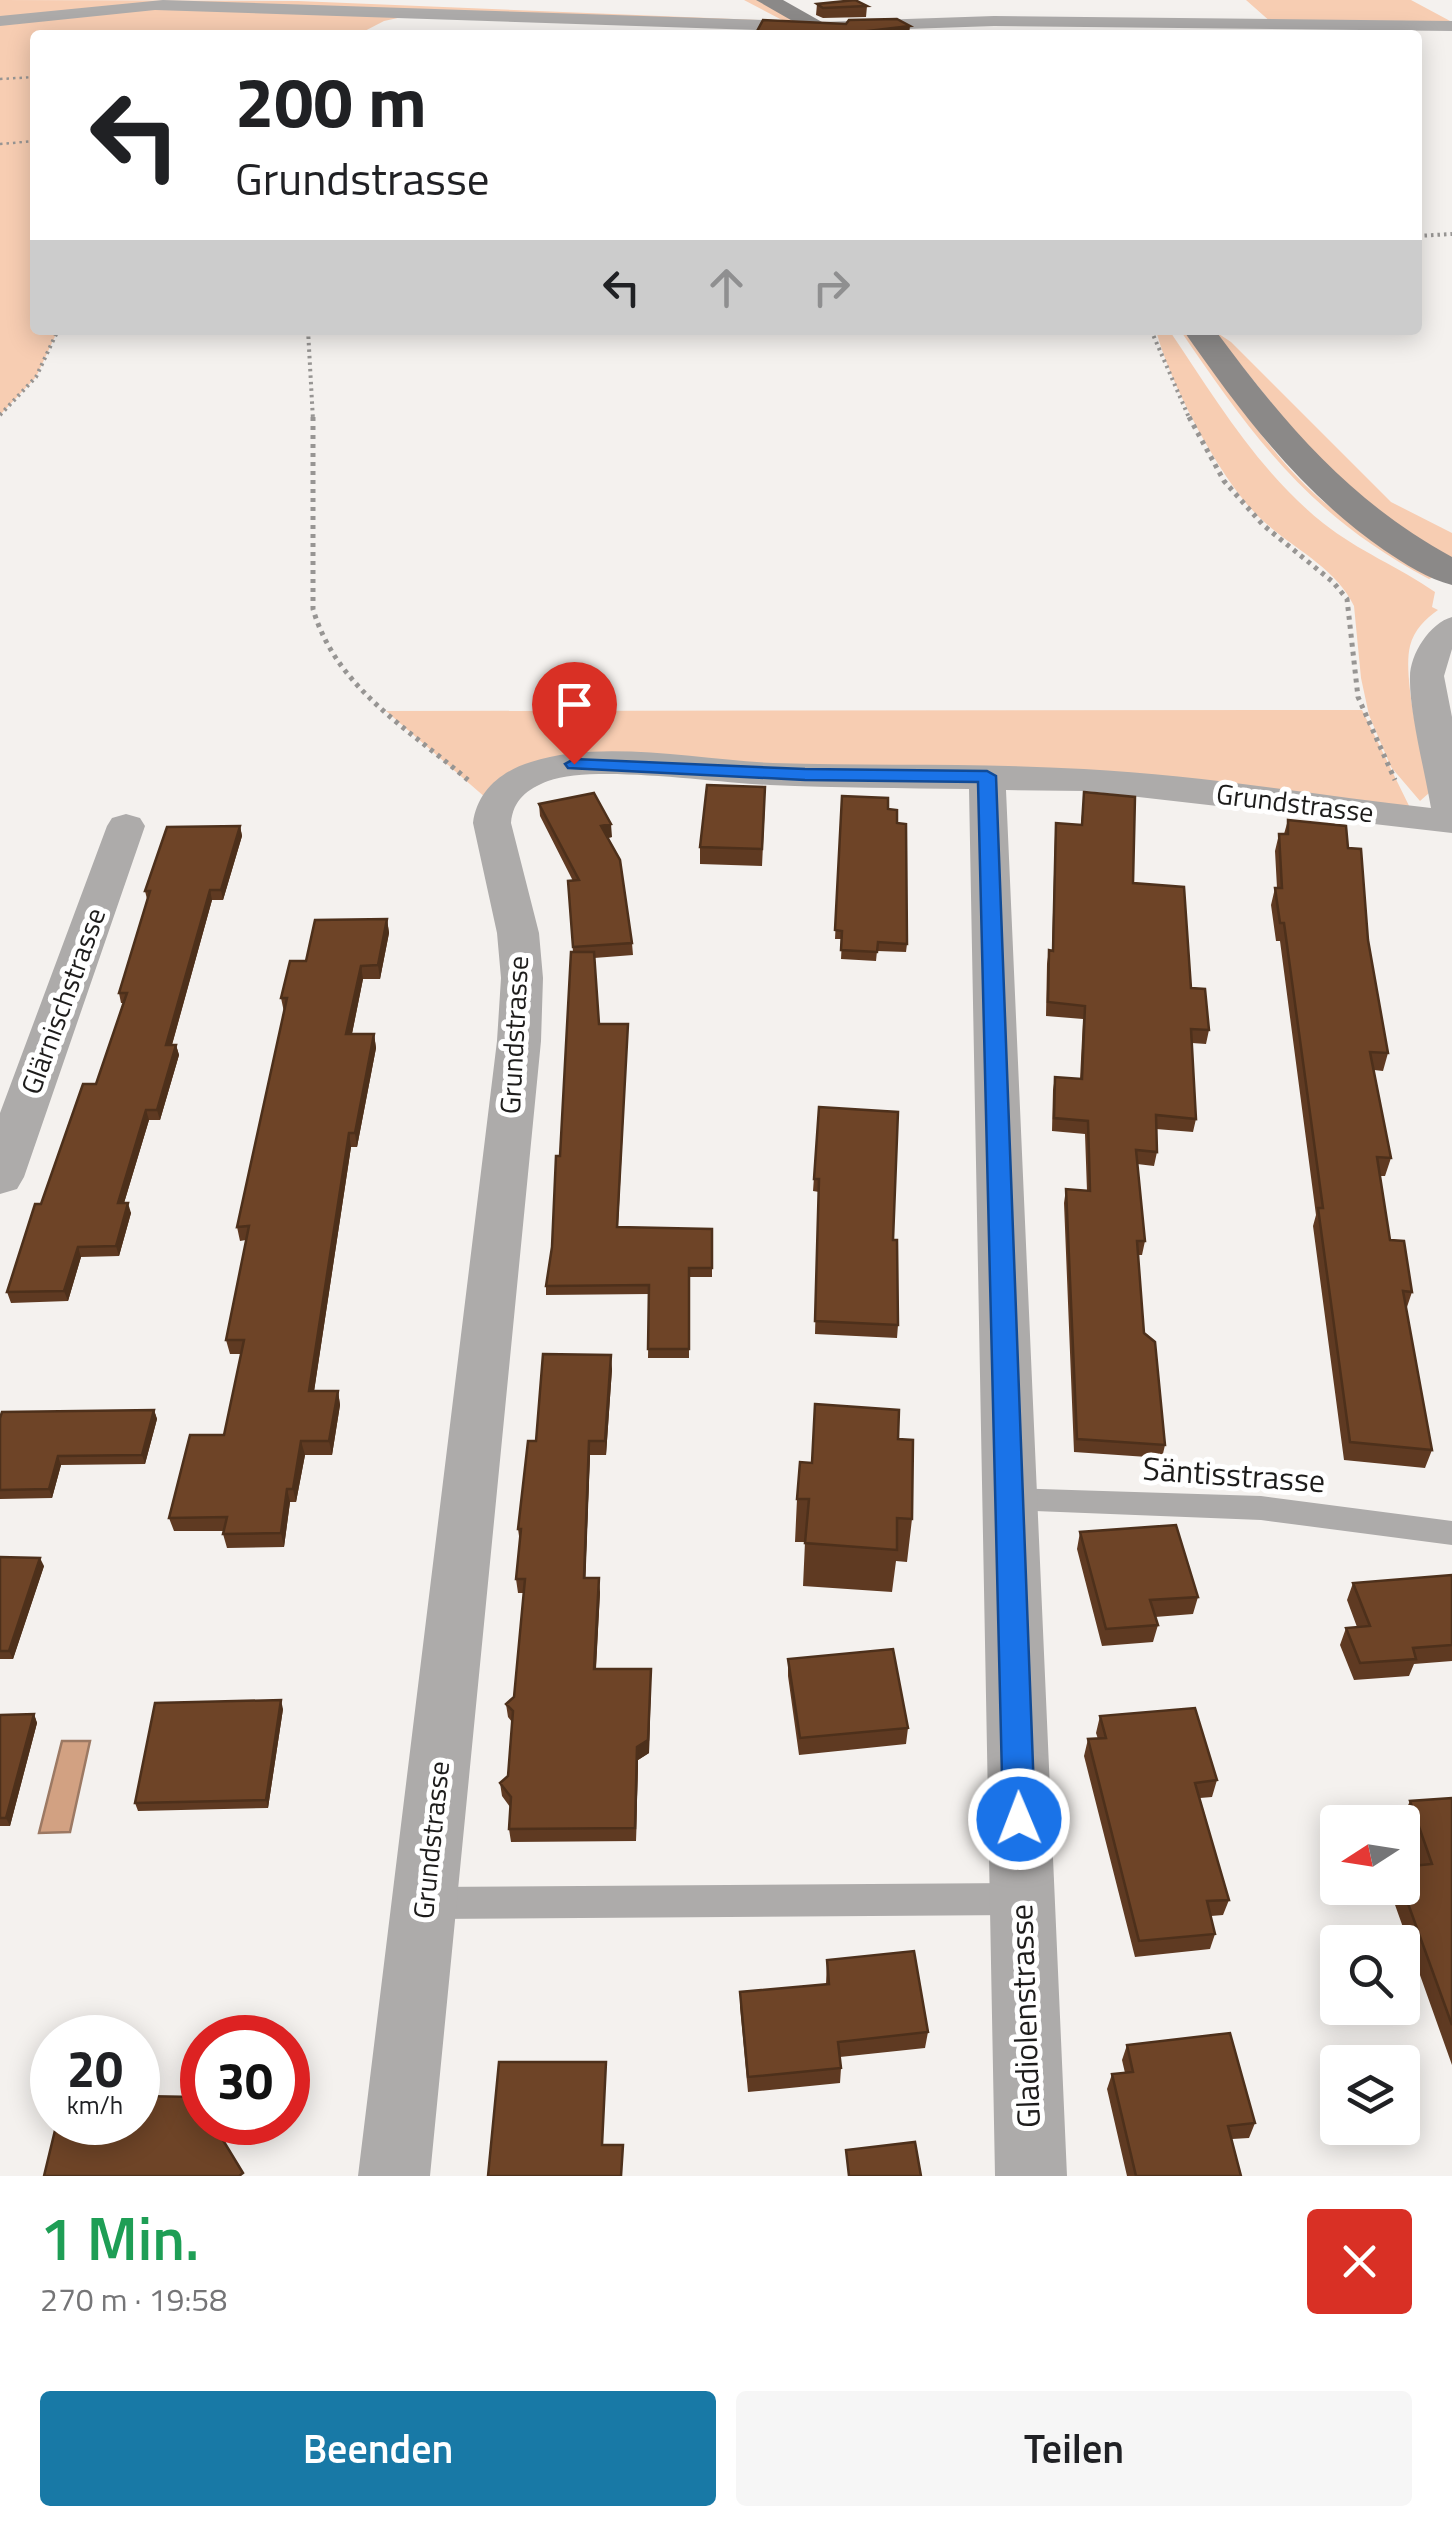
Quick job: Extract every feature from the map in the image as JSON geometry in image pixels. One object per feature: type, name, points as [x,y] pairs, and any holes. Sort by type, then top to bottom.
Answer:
[{"type":"main road","points":[[767,0],[825,30]]},
{"type":"main road","points":[[1204,335],[1266,423],[1313,477],[1376,528],[1452,573]]},
{"type":"street","points":[[0,21],[155,5],[801,30]]},
{"type":"street","points":[[844,30],[994,21],[1452,26]]},
{"type":"street","points":[[1452,627],[1433,652],[1428,676],[1452,821]]},
{"type":"street","name":"Grundstrasse","points":[[394,2176],[522,1004],[518,933],[494,832],[494,805],[525,777],[558,766],[591,764],[771,774],[987,776],[1188,789],[1452,821]]},
{"type":"street","name":"Gladiolenstrasse","points":[[987,776],[1031,2176]]},
{"type":"street","name":"Glärnischstrasse","points":[[0,1177],[126,826]]},
{"type":"lane","name":"Säntisstrasse","points":[[1011,1499],[1261,1508],[1452,1533]]},
{"type":"lane","points":[[424,1904],[1021,1899]]},
{"type":"path","points":[[0,79],[30,78]]},
{"type":"path","points":[[0,144],[30,141]]},
{"type":"path","points":[[1422,236],[1452,234]]},
{"type":"path","points":[[0,415],[36,377],[56,335]]},
{"type":"path","points":[[308,335],[314,443],[312,609],[318,636],[334,661],[362,690],[494,805]]},
{"type":"path","points":[[1153,335],[1190,420],[1224,481],[1263,526],[1333,582],[1347,600],[1358,697],[1389,769]]},
{"type":"shaded area","points":[[0,0],[298,1],[784,21],[744,0],[767,0],[820,27],[421,13],[384,21],[367,30],[30,30],[30,335],[56,335],[36,377],[0,415]]},
{"type":"shaded area","points":[[1246,0],[1411,0],[1452,22],[1273,24]]},
{"type":"shaded area","points":[[1158,335],[1172,335],[1239,432],[1300,503],[1336,533],[1435,592],[1432,607],[1438,610],[1414,635],[1408,660],[1429,793],[1420,801],[1391,767],[1369,715],[1354,606],[1336,580],[1260,518],[1229,480],[1184,403]]},
{"type":"shaded area","points":[[1184,335],[1192,335],[1253,424],[1309,488],[1355,526],[1434,577],[1429,579],[1387,554],[1317,501],[1234,406]]},
{"type":"shaded area","points":[[1217,335],[1231,342],[1391,502],[1452,533],[1452,559],[1340,489]]},
{"type":"shaded area","points":[[1362,710],[1415,818],[1188,789],[574,764],[494,805],[386,711]]},
{"type":"shaded area","points":[[62,1741],[90,1741],[70,1832],[39,1833]]},
{"type":"building","points":[[855,0],[867,6],[823,8],[817,4]]},
{"type":"building","points":[[897,19],[910,26],[876,30],[758,30],[763,20],[846,24],[849,20]]},
{"type":"building","points":[[707,785],[765,787],[762,849],[700,847]]},
{"type":"building","points":[[1084,792],[1135,797],[1133,883],[1184,887],[1191,988],[1205,989],[1209,1030],[1191,1029],[1196,1119],[1156,1115],[1157,1152],[1136,1150],[1145,1241],[1137,1241],[1144,1333],[1155,1342],[1165,1445],[1077,1439],[1066,1189],[1090,1191],[1088,1121],[1054,1118],[1055,1077],[1082,1079],[1085,1006],[1048,1002],[1056,823],[1082,825]]},
{"type":"building","points":[[594,793],[611,824],[601,826],[620,860],[632,943],[573,947],[568,881],[579,880],[539,804]]},
{"type":"building","points":[[842,796],[888,798],[888,809],[897,810],[897,823],[906,824],[907,944],[878,942],[877,952],[841,950],[842,931],[835,930]]},
{"type":"building","points":[[1288,820],[1346,826],[1348,848],[1361,849],[1368,940],[1388,1053],[1370,1052],[1391,1158],[1377,1157],[1390,1240],[1404,1241],[1412,1292],[1403,1291],[1432,1450],[1350,1442],[1318,1208],[1323,1208],[1284,923],[1280,923],[1275,888],[1282,888],[1279,834],[1288,834]]},
{"type":"building","points":[[240,826],[221,890],[210,890],[166,1045],[176,1045],[157,1110],[146,1110],[118,1203],[128,1203],[116,1246],[78,1247],[64,1291],[7,1292],[35,1204],[41,1204],[83,1084],[96,1084],[127,993],[119,993],[150,891],[145,891],[167,827]]},
{"type":"building","points":[[387,919],[378,965],[361,966],[346,1034],[374,1034],[355,1133],[349,1133],[309,1391],[338,1391],[329,1441],[301,1441],[293,1489],[287,1489],[281,1533],[223,1534],[227,1517],[169,1518],[190,1435],[224,1435],[244,1340],[226,1340],[249,1226],[237,1227],[287,998],[281,998],[290,961],[306,961],[315,920]]},
{"type":"building","points":[[571,952],[594,952],[599,1024],[628,1024],[617,1227],[712,1229],[712,1268],[689,1268],[689,1349],[648,1349],[649,1285],[546,1286],[556,1156],[560,1156]]},
{"type":"building","points":[[819,1107],[898,1112],[893,1240],[897,1240],[898,1325],[815,1321],[819,1179],[814,1179]]},
{"type":"building","points":[[543,1354],[611,1355],[605,1441],[589,1441],[584,1578],[599,1578],[594,1669],[651,1669],[648,1740],[637,1747],[635,1828],[509,1829],[511,1797],[500,1783],[508,1776],[513,1711],[506,1704],[514,1697],[525,1579],[516,1579],[518,1529],[528,1441],[536,1441]]},
{"type":"building","points":[[815,1404],[899,1410],[898,1439],[913,1440],[912,1519],[897,1518],[897,1550],[805,1543],[809,1499],[797,1499],[800,1462],[812,1463]]},
{"type":"building","points":[[154,1410],[142,1455],[58,1456],[49,1489],[0,1490],[2,1412]]},
{"type":"building","points":[[1176,1525],[1198,1597],[1150,1600],[1158,1625],[1106,1629],[1080,1532]]},
{"type":"building","points":[[0,1557],[40,1558],[9,1651],[0,1651]]},
{"type":"building","points":[[1452,1575],[1452,1645],[1413,1648],[1416,1659],[1360,1663],[1346,1628],[1370,1626],[1353,1583]]},
{"type":"building","points":[[893,1649],[908,1728],[800,1738],[788,1659]]},
{"type":"building","points":[[281,1700],[266,1800],[135,1803],[155,1703]]},
{"type":"building","points":[[1195,1708],[1217,1780],[1195,1783],[1229,1900],[1207,1901],[1215,1934],[1139,1941],[1088,1739],[1106,1738],[1100,1716]]},
{"type":"building","points":[[34,1714],[6,1818],[0,1818],[0,1715]]},
{"type":"building","points":[[1452,1798],[1452,2025],[1420,1937],[1420,1925],[1416,1925],[1409,1905],[1420,1905],[1420,1865],[1432,1864],[1420,1830],[1420,1805],[1411,1805],[1410,1801]]},
{"type":"building","points":[[914,1951],[928,2032],[838,2042],[841,2068],[748,2077],[740,1992],[829,1984],[827,1960]]},
{"type":"building","points":[[1230,2033],[1255,2123],[1228,2126],[1241,2176],[1136,2176],[1112,2074],[1133,2072],[1127,2045]]},
{"type":"building","points":[[499,2062],[606,2062],[602,2145],[623,2145],[621,2176],[488,2176]]},
{"type":"building","points":[[160,2096],[180,2097],[180,2145],[226,2145],[243,2173],[239,2176],[44,2176],[51,2145],[160,2145]]},
{"type":"building","points":[[915,2142],[921,2176],[849,2176],[846,2150]]},
{"type":"route","points":[[574,764],[805,774],[987,776],[1019,1819]]}]
